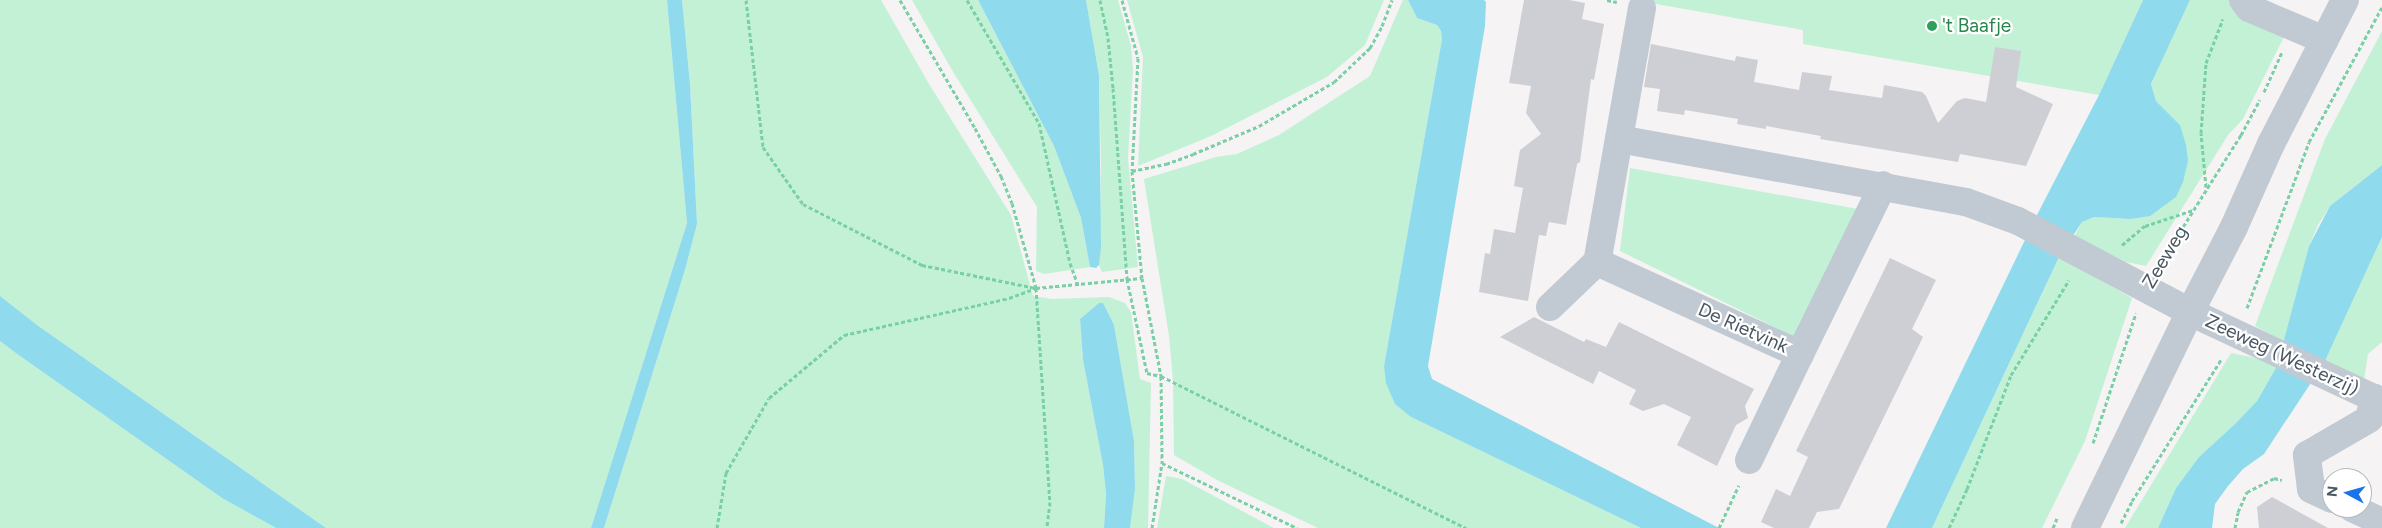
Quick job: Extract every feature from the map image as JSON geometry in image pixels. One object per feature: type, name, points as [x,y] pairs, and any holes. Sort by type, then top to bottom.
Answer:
[{"type":"street","points":[[2243,0],[2248,8],[2324,40]]},
{"type":"street","points":[[2085,528],[2190,312],[2234,227],[2270,144],[2345,0]]},
{"type":"street","points":[[1550,307],[1597,262],[1642,8]]},
{"type":"street","points":[[1619,139],[1883,185],[1966,202],[2028,227],[2190,312]]},
{"type":"street","name":"De Rietvink","points":[[1597,262],[1800,354],[1883,185]]},
{"type":"street","name":"Zeeweg (Westerzij)","points":[[2190,312],[2327,376],[2379,398]]},
{"type":"street","points":[[1750,460],[1800,354]]},
{"type":"street","points":[[2322,494],[2307,455],[2369,419],[2379,398]]},
{"type":"path","points":[[746,0],[763,147],[803,204],[922,265],[1036,288],[1142,278]]},
{"type":"path","points":[[900,0],[1001,176],[1012,202],[1036,288],[1050,502],[1047,528]]},
{"type":"path","points":[[967,0],[1039,123],[1070,263],[1078,285]]},
{"type":"path","points":[[1100,0],[1108,38],[1113,88],[1127,279],[1147,373],[1161,376],[1466,528]]},
{"type":"path","points":[[1122,0],[1138,58],[1132,171],[1142,278],[1161,376],[1162,463],[1152,528]]},
{"type":"path","points":[[1132,171],[1166,164],[1259,126],[1334,82],[1370,48],[1382,26],[1392,0]]},
{"type":"path","points":[[2119,528],[2132,501],[2237,333],[2309,142],[2382,7]]},
{"type":"path","points":[[2206,187],[2201,134],[2206,63],[2223,18]]},
{"type":"path","name":"Zeeweg","points":[[2091,450],[2144,289],[2245,127],[2294,28]]},
{"type":"path","points":[[1949,528],[1967,489],[2011,375],[2071,276],[2099,264],[2144,226],[2193,210]]},
{"type":"path","points":[[717,528],[726,474],[769,398],[844,334],[1009,298],[1036,288]]},
{"type":"path","points":[[1719,528],[1750,460]]},
{"type":"path","points":[[1162,463],[1297,528]]},
{"type":"path","points":[[2235,528],[2238,512],[2248,492],[2274,478],[2322,494]]},
{"type":"path","points":[[2053,528],[2061,511]]},
{"type":"green space","points":[[0,0],[667,0],[687,223],[591,528],[326,528],[37,325],[0,296]]},
{"type":"green space","points":[[682,0],[881,0],[929,84],[1011,215],[1033,296],[1052,299],[1109,297],[1125,303],[1131,312],[1140,379],[1151,383],[1148,528],[1130,528],[1135,489],[1134,441],[1114,325],[1099,303],[1080,319],[1083,360],[1103,465],[1106,494],[1104,528],[604,528],[685,270],[697,224],[690,84]]},
{"type":"green space","points":[[912,0],[978,0],[1054,146],[1081,218],[1090,267],[1044,274],[1036,271],[1037,207],[952,70]]},
{"type":"green space","points":[[1086,0],[1118,0],[1131,46],[1133,69],[1128,158],[1138,267],[1102,272],[1099,265],[1101,167],[1099,75]]},
{"type":"green space","points":[[1127,0],[1384,0],[1365,45],[1327,77],[1211,136],[1138,166],[1143,57]]},
{"type":"green space","points":[[1403,0],[1408,0],[1417,18],[1437,25],[1441,31],[1442,39],[1384,366],[1411,417],[1641,528],[1318,528],[1217,480],[1174,455],[1173,380],[1169,336],[1144,179],[1216,157],[1237,154],[1279,135],[1370,76]]},
{"type":"green space","points":[[1634,0],[2143,0],[2099,95],[1803,44],[1803,30]]},
{"type":"green space","points":[[2190,0],[2234,0],[2285,35],[2243,119],[2228,135],[2146,266],[2126,262],[2074,237],[2082,222],[2094,217],[2130,219],[2180,125],[2156,101],[2151,84]]},
{"type":"green space","points":[[2382,31],[2382,165],[2330,206],[2318,225],[2309,246],[2284,342],[2255,326],[2325,139]]},
{"type":"green space","points":[[1630,168],[1858,209],[1797,338],[1620,251]]},
{"type":"green space","points":[[2382,237],[2382,342],[2368,354],[2364,380],[2324,363]]},
{"type":"green space","points":[[2059,257],[2132,298],[2085,441],[2042,528],[1932,528]]},
{"type":"green space","points":[[0,341],[222,498],[276,528],[0,528]]},
{"type":"green space","points":[[2231,353],[2266,360],[2277,366],[2257,401],[2199,457],[2176,488],[2158,528],[2125,528]]},
{"type":"green space","points":[[1166,476],[1182,479],[1274,528],[1157,528]]},
{"type":"water","points":[[667,0],[682,0],[690,84],[697,224],[685,270],[604,528],[591,528],[687,223]]},
{"type":"water","points":[[978,0],[1086,0],[1099,75],[1101,247],[1099,265],[1096,268],[1090,267],[1081,218],[1054,146]]},
{"type":"water","points":[[1408,0],[1484,0],[1486,2],[1485,26],[1428,366],[1432,379],[1719,528],[1641,528],[1411,417],[1395,404],[1386,383],[1384,366],[1442,39],[1441,31],[1437,25],[1417,18]]},
{"type":"water","points":[[2143,0],[2190,0],[2151,84],[2156,101],[2180,125],[2186,145],[2188,161],[2183,182],[2176,197],[2150,216],[2130,219],[2094,217],[2082,222],[2059,257],[1932,528],[1886,528],[2038,213],[2099,95]]},
{"type":"water","points":[[2382,165],[2382,237],[2324,363],[2264,454],[2243,469],[2215,504],[2212,528],[2158,528],[2176,488],[2199,457],[2257,401],[2277,366],[2309,246],[2330,206]]},
{"type":"water","points":[[0,296],[37,325],[326,528],[276,528],[222,498],[16,353],[0,341]]},
{"type":"water","points":[[1099,303],[1103,303],[1114,325],[1134,441],[1135,489],[1130,528],[1104,528],[1106,494],[1103,465],[1083,360],[1080,319]]},
{"type":"building","points":[[1524,0],[1569,0],[1585,3],[1582,19],[1604,24],[1594,80],[1591,79],[1580,162],[1577,164],[1566,225],[1549,222],[1546,236],[1539,235],[1528,301],[1479,292],[1485,253],[1490,254],[1494,229],[1515,233],[1523,188],[1514,186],[1520,150],[1541,134],[1526,113],[1531,86],[1509,83]]},
{"type":"building","points":[[1651,44],[1735,61],[1736,56],[1758,60],[1754,82],[1799,90],[1802,72],[1832,76],[1829,90],[1882,98],[1884,85],[1922,92],[1926,96],[1938,123],[1957,101],[1965,98],[1986,102],[1995,47],[2021,51],[2016,87],[2053,104],[2026,166],[1960,154],[1958,162],[1820,139],[1821,136],[1766,126],[1766,129],[1737,124],[1738,119],[1685,110],[1684,115],[1657,111],[1660,89],[1644,87]]},
{"type":"building","points":[[1890,258],[1936,280],[1912,329],[1923,337],[1839,509],[1817,512],[1809,528],[1774,528],[1761,522],[1776,489],[1790,496],[1808,457],[1796,451]]},
{"type":"building","points":[[1534,317],[1584,342],[1586,339],[1606,347],[1619,322],[1754,389],[1745,406],[1748,418],[1736,425],[1717,466],[1677,445],[1691,417],[1664,404],[1643,411],[1629,404],[1636,390],[1599,371],[1593,384],[1500,337]]},
{"type":"building","points":[[2272,497],[2328,528],[2259,528],[2257,507]]},
{"type":"place","name":"'t Baafje","points":[[1932,26]]}]
